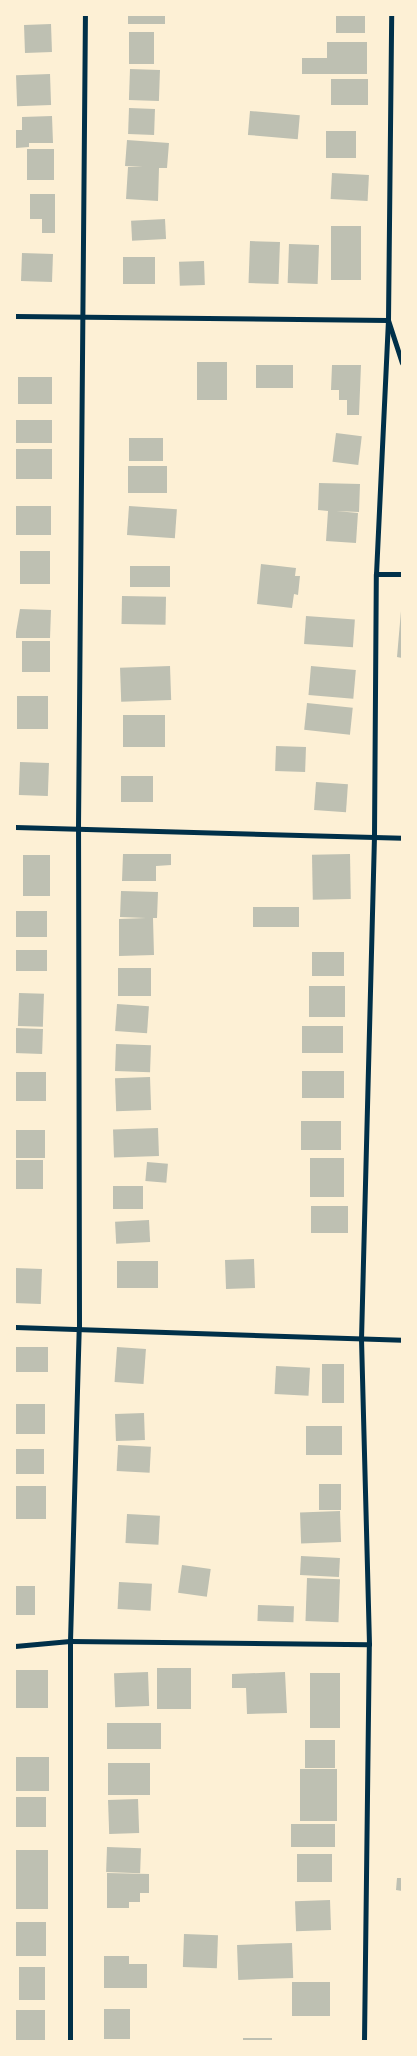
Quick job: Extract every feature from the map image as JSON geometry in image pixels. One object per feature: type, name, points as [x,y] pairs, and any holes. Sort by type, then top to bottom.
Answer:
[{"type":"street","points":[[70,2041],[70,1640],[79,1327],[78,827],[85,15]]},
{"type":"street","points":[[364,2041],[369,1644],[361,1339],[374,836],[376,574],[388,320],[391,15]]},
{"type":"street","points":[[15,316],[388,320]]},
{"type":"street","points":[[388,320],[402,363]]},
{"type":"street","points":[[376,574],[402,574]]},
{"type":"street","points":[[15,827],[78,827],[402,838]]},
{"type":"street","points":[[15,1327],[79,1327],[402,1340]]},
{"type":"street","points":[[15,1646],[70,1640],[369,1644]]},
{"type":"building","points":[[128,15],[165,15],[165,24],[128,24]]},
{"type":"building","points":[[336,15],[365,15],[365,33],[336,33]]},
{"type":"building","points":[[51,24],[52,52],[25,53],[24,25]]},
{"type":"building","points":[[129,32],[154,32],[154,64],[129,64]]},
{"type":"building","points":[[327,42],[367,42],[367,74],[302,74],[302,58],[327,58]]},
{"type":"building","points":[[130,69],[160,70],[159,101],[129,100]]},
{"type":"building","points":[[50,74],[51,105],[17,106],[16,75]]},
{"type":"building","points":[[331,79],[368,79],[368,105],[331,105]]},
{"type":"building","points":[[129,108],[155,109],[154,135],[128,134]]},
{"type":"building","points":[[250,111],[300,115],[298,139],[248,135]]},
{"type":"building","points":[[52,116],[53,143],[29,143],[29,147],[16,148],[16,130],[22,130],[22,117]]},
{"type":"building","points":[[326,131],[356,131],[356,158],[326,158]]},
{"type":"building","points":[[127,140],[169,143],[167,168],[159,168],[158,201],[126,199],[128,167],[143,167],[125,166]]},
{"type":"building","points":[[27,149],[54,149],[54,180],[27,180]]},
{"type":"building","points":[[332,173],[369,175],[368,201],[331,199]]},
{"type":"building","points":[[30,194],[55,194],[55,233],[42,233],[42,219],[30,219]]},
{"type":"building","points":[[165,219],[166,239],[132,241],[131,221]]},
{"type":"building","points":[[331,226],[361,226],[361,280],[331,280]]},
{"type":"building","points":[[250,241],[280,242],[279,284],[249,283]]},
{"type":"building","points":[[289,244],[319,245],[318,284],[288,283]]},
{"type":"building","points":[[22,253],[53,254],[52,282],[21,281]]},
{"type":"building","points":[[123,257],[155,257],[155,284],[123,284]]},
{"type":"building","points":[[204,261],[205,285],[180,286],[179,262]]},
{"type":"building","points":[[197,362],[227,362],[227,400],[197,400]]},
{"type":"building","points":[[256,365],[293,365],[293,388],[256,388]]},
{"type":"building","points":[[332,365],[361,365],[359,415],[347,415],[347,400],[339,400],[339,390],[331,390]]},
{"type":"building","points":[[18,377],[52,377],[52,404],[18,404]]},
{"type":"building","points":[[15,420],[52,420],[52,443],[15,443]]},
{"type":"building","points":[[336,433],[362,436],[358,465],[332,462]]},
{"type":"building","points":[[129,438],[163,438],[163,461],[129,461]]},
{"type":"building","points":[[15,449],[52,449],[52,479],[15,479]]},
{"type":"building","points":[[128,466],[167,466],[167,493],[128,493]]},
{"type":"building","points":[[319,483],[360,484],[359,512],[336,511],[358,513],[356,543],[326,541],[328,511],[318,510]]},
{"type":"building","points":[[15,506],[51,506],[51,535],[15,535]]},
{"type":"building","points":[[129,506],[177,509],[175,538],[127,535]]},
{"type":"building","points":[[20,551],[50,551],[50,584],[20,584]]},
{"type":"building","points":[[261,564],[296,568],[295,576],[300,576],[298,595],[294,594],[292,608],[257,604]]},
{"type":"building","points":[[130,566],[170,566],[170,587],[130,587]]},
{"type":"building","points":[[122,596],[166,597],[166,625],[122,624]]},
{"type":"building","points":[[20,609],[51,610],[50,638],[15,638]]},
{"type":"building","points":[[402,611],[402,658],[397,657]]},
{"type":"building","points":[[306,616],[355,619],[353,647],[304,644]]},
{"type":"building","points":[[22,641],[50,641],[50,672],[22,672]]},
{"type":"building","points":[[170,666],[171,700],[121,702],[120,668]]},
{"type":"building","points":[[311,666],[356,670],[353,699],[308,695]]},
{"type":"building","points":[[17,696],[48,696],[48,729],[17,729]]},
{"type":"building","points":[[307,703],[353,708],[350,735],[304,730]]},
{"type":"building","points":[[123,715],[165,715],[165,747],[123,747]]},
{"type":"building","points":[[276,746],[306,747],[305,772],[275,771]]},
{"type":"building","points":[[20,762],[49,763],[48,796],[19,795]]},
{"type":"building","points":[[121,776],[153,776],[153,802],[121,802]]},
{"type":"building","points":[[316,782],[348,784],[346,812],[314,810]]},
{"type":"building","points":[[123,854],[171,854],[171,865],[156,866],[156,881],[122,881]]},
{"type":"building","points":[[350,854],[351,899],[313,900],[312,855]]},
{"type":"building","points":[[23,855],[50,855],[50,896],[23,896]]},
{"type":"building","points":[[121,891],[158,892],[157,918],[153,918],[154,955],[119,956],[119,919],[146,918],[120,917]]},
{"type":"building","points":[[253,907],[299,907],[299,927],[253,927]]},
{"type":"building","points":[[16,911],[47,911],[47,937],[16,937]]},
{"type":"building","points":[[15,950],[47,950],[47,971],[15,971]]},
{"type":"building","points":[[312,952],[344,952],[344,976],[312,976]]},
{"type":"building","points":[[118,968],[151,968],[151,996],[118,996]]},
{"type":"building","points":[[309,986],[345,986],[345,1017],[309,1017]]},
{"type":"building","points":[[19,993],[44,994],[43,1027],[18,1026]]},
{"type":"building","points":[[117,1004],[149,1006],[147,1033],[115,1031]]},
{"type":"building","points":[[302,1026],[343,1026],[343,1053],[302,1053]]},
{"type":"building","points":[[15,1028],[43,1029],[42,1054],[15,1053]]},
{"type":"building","points":[[116,1044],[151,1045],[150,1072],[115,1071]]},
{"type":"building","points":[[302,1071],[344,1071],[344,1098],[302,1098]]},
{"type":"building","points":[[15,1072],[46,1072],[46,1101],[15,1101]]},
{"type":"building","points":[[150,1077],[151,1110],[116,1111],[115,1078]]},
{"type":"building","points":[[301,1121],[341,1121],[341,1150],[301,1150]]},
{"type":"building","points":[[158,1128],[159,1156],[114,1158],[113,1130]]},
{"type":"building","points":[[15,1130],[45,1130],[45,1158],[15,1158]]},
{"type":"building","points":[[310,1158],[344,1158],[344,1197],[310,1197]]},
{"type":"building","points":[[15,1160],[43,1160],[43,1189],[15,1189]]},
{"type":"building","points":[[147,1162],[168,1164],[166,1183],[145,1181]]},
{"type":"building","points":[[113,1186],[143,1186],[143,1209],[113,1209]]},
{"type":"building","points":[[311,1206],[348,1206],[348,1233],[311,1233]]},
{"type":"building","points":[[149,1220],[150,1242],[116,1244],[115,1222]]},
{"type":"building","points":[[254,1259],[255,1288],[226,1289],[225,1260]]},
{"type":"building","points":[[117,1261],[158,1261],[158,1288],[117,1288]]},
{"type":"building","points":[[15,1268],[42,1269],[41,1304],[15,1303]]},
{"type":"building","points":[[15,1347],[48,1347],[48,1372],[15,1372]]},
{"type":"building","points":[[117,1347],[146,1349],[143,1384],[115,1382]]},
{"type":"building","points":[[322,1364],[344,1364],[344,1403],[322,1403]]},
{"type":"building","points":[[276,1366],[310,1368],[308,1396],[275,1394]]},
{"type":"building","points":[[15,1404],[45,1404],[45,1434],[15,1434]]},
{"type":"building","points":[[144,1413],[145,1440],[116,1441],[115,1414]]},
{"type":"building","points":[[306,1426],[342,1426],[342,1455],[306,1455]]},
{"type":"building","points":[[118,1445],[151,1447],[150,1473],[117,1471]]},
{"type":"building","points":[[15,1449],[44,1449],[44,1474],[15,1474]]},
{"type":"building","points":[[319,1484],[341,1484],[341,1510],[319,1510]]},
{"type":"building","points":[[15,1486],[46,1486],[46,1519],[15,1519]]},
{"type":"building","points":[[340,1511],[341,1542],[301,1543],[300,1512]]},
{"type":"building","points":[[127,1514],[160,1516],[158,1545],[125,1543]]},
{"type":"building","points":[[301,1556],[340,1558],[339,1577],[300,1575]]},
{"type":"building","points":[[182,1565],[211,1569],[207,1597],[178,1593]]},
{"type":"building","points":[[307,1578],[340,1579],[338,1622],[305,1621]]},
{"type":"building","points":[[119,1582],[152,1584],[151,1611],[118,1609]]},
{"type":"building","points":[[15,1586],[35,1586],[35,1615],[15,1615]]},
{"type":"building","points":[[258,1605],[294,1606],[293,1622],[257,1621]]},
{"type":"building","points":[[157,1668],[191,1668],[191,1709],[157,1709]]},
{"type":"building","points":[[15,1670],[48,1670],[48,1708],[15,1708]]},
{"type":"building","points":[[148,1672],[149,1706],[115,1707],[114,1673]]},
{"type":"building","points":[[285,1672],[287,1713],[247,1714],[246,1688],[232,1688],[232,1674]]},
{"type":"building","points":[[310,1673],[340,1673],[340,1728],[310,1728]]},
{"type":"building","points":[[107,1723],[161,1723],[161,1749],[107,1749]]},
{"type":"building","points":[[305,1740],[335,1740],[335,1768],[305,1768]]},
{"type":"building","points":[[15,1757],[49,1757],[49,1791],[15,1791]]},
{"type":"building","points":[[108,1763],[150,1763],[150,1795],[108,1795]]},
{"type":"building","points":[[300,1769],[337,1769],[337,1821],[300,1821]]},
{"type":"building","points":[[15,1797],[46,1797],[46,1827],[15,1827]]},
{"type":"building","points":[[138,1799],[139,1833],[109,1834],[108,1800]]},
{"type":"building","points":[[291,1824],[335,1824],[335,1847],[291,1847]]},
{"type":"building","points":[[107,1847],[141,1848],[140,1873],[106,1872]]},
{"type":"building","points":[[16,1850],[48,1850],[48,1909],[16,1909]]},
{"type":"building","points":[[297,1854],[332,1854],[332,1882],[297,1882]]},
{"type":"building","points":[[107,1873],[149,1874],[149,1893],[140,1893],[140,1902],[129,1902],[129,1908],[107,1908]]},
{"type":"building","points":[[397,1878],[402,1878],[402,1891],[396,1890]]},
{"type":"building","points":[[330,1900],[331,1930],[296,1931],[295,1901]]},
{"type":"building","points":[[15,1922],[46,1922],[46,1956],[15,1956]]},
{"type":"building","points":[[184,1934],[218,1935],[217,1968],[183,1967]]},
{"type":"building","points":[[292,1943],[293,1978],[238,1980],[237,1945]]},
{"type":"building","points":[[104,1956],[129,1956],[129,1964],[147,1964],[147,1988],[104,1988]]},
{"type":"building","points":[[19,1967],[45,1967],[45,2000],[19,2000]]},
{"type":"building","points":[[292,1982],[330,1982],[330,2016],[292,2016]]},
{"type":"building","points":[[104,2009],[130,2009],[130,2039],[104,2039]]},
{"type":"building","points":[[15,2010],[45,2010],[45,2041],[15,2041]]},
{"type":"building","points":[[243,2038],[272,2038],[272,2041],[243,2041]]}]
